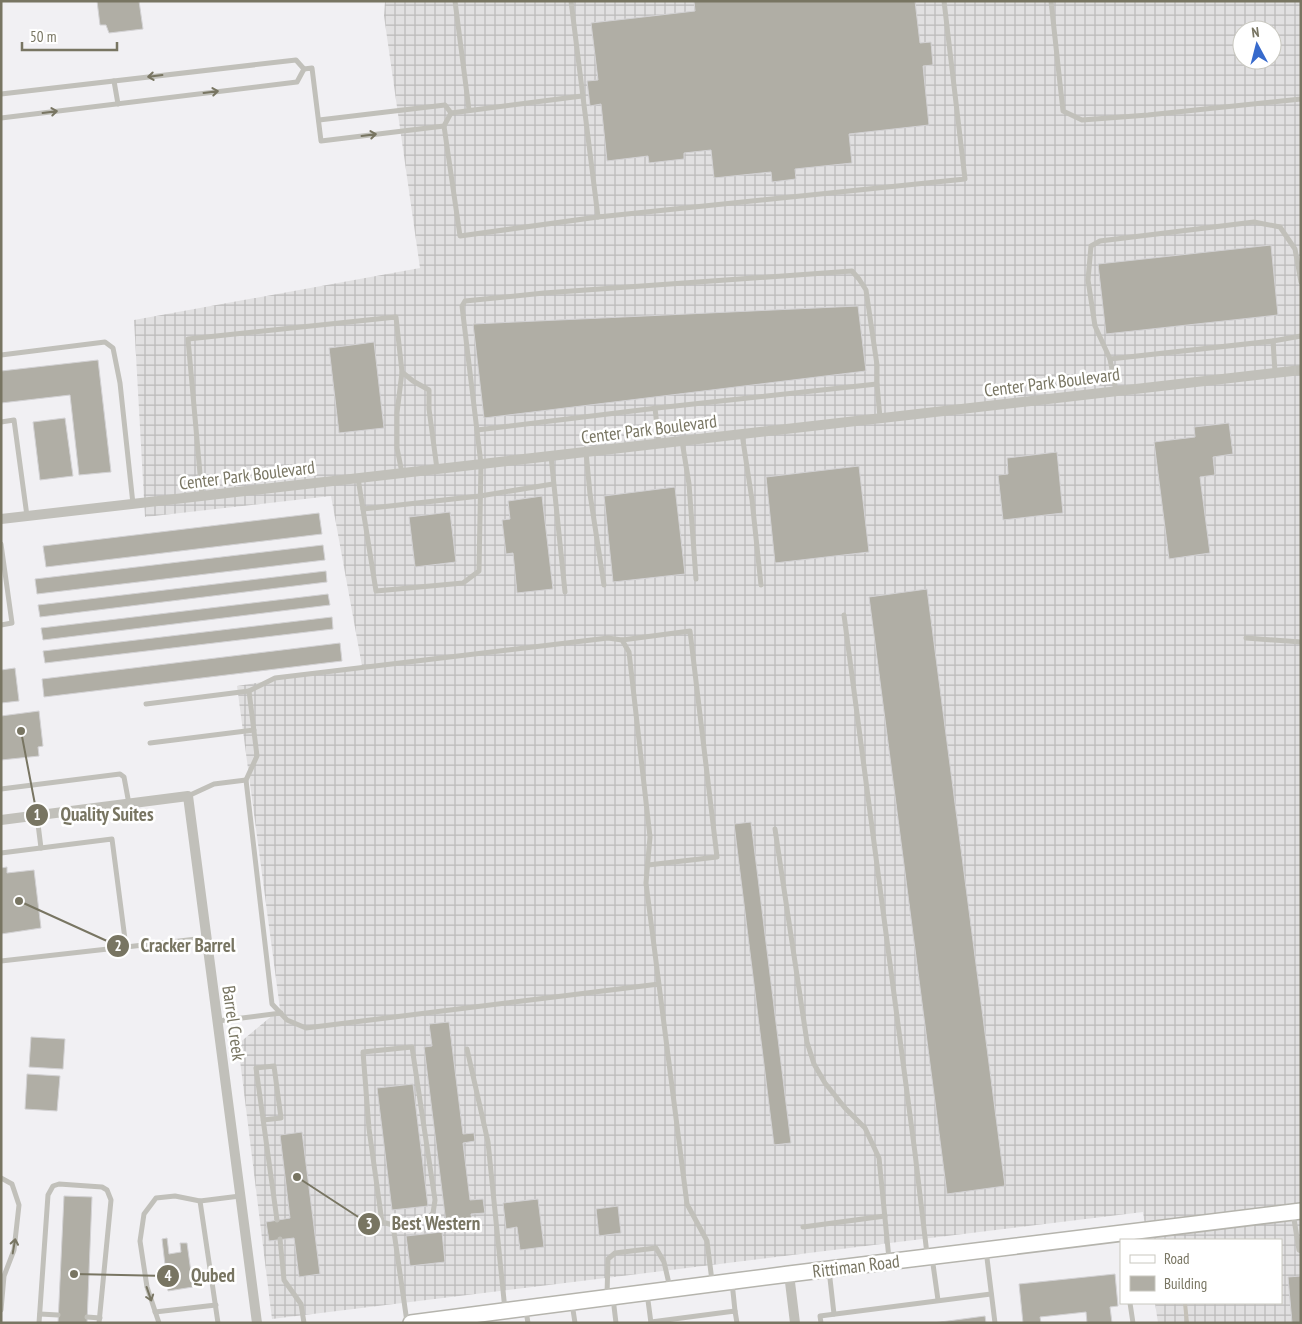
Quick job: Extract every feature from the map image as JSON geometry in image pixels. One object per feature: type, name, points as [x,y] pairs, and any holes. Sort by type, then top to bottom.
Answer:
[{"type":"main road","name":"Rittiman Road","points":[[414,1322],[485,1318],[505,1311],[527,1315],[572,1302],[986,1250],[1122,1237],[1297,1212]]},
{"type":"street","name":"Center Park Boulevard","points":[[1,519],[1301,370]]},
{"type":"street","points":[[1,820],[188,796]]},
{"type":"street","name":"Barrel Creek","points":[[188,796],[257,1323]]},
{"type":"street","points":[[789,1274],[795,1323]]},
{"type":"lane","points":[[455,1],[469,110]]},
{"type":"lane","points":[[571,1],[598,217]]},
{"type":"lane","points":[[582,96],[452,113],[444,126],[460,236],[598,217],[965,179],[944,1]]},
{"type":"lane","points":[[1051,1],[1063,111],[1082,120],[1301,99]]},
{"type":"lane","points":[[1,94],[296,60],[304,69]]},
{"type":"lane","points":[[304,69],[312,68],[321,141],[444,126]]},
{"type":"lane","points":[[1,118],[297,82],[304,69]]},
{"type":"lane","points":[[114,81],[118,104]]},
{"type":"lane","points":[[319,120],[445,105],[452,113]]},
{"type":"lane","points":[[1116,392],[1110,359],[1095,326],[1088,280],[1091,246],[1100,241],[1254,222],[1280,227],[1295,249],[1301,282]]},
{"type":"lane","points":[[358,478],[376,591],[463,583],[479,571],[481,464],[462,306],[465,301],[544,293],[852,271],[860,279],[866,290],[877,365],[880,418]]},
{"type":"lane","points":[[202,496],[188,339],[396,317],[402,372],[397,448],[402,473]]},
{"type":"lane","points":[[1110,359],[1301,336]]},
{"type":"lane","points":[[1272,341],[1276,373]]},
{"type":"lane","points":[[1,355],[106,342],[113,348],[120,383],[133,504]]},
{"type":"lane","points":[[402,372],[413,382],[429,390],[429,409],[437,469]]},
{"type":"lane","points":[[477,430],[655,408],[877,384]]},
{"type":"lane","points":[[655,408],[659,444]]},
{"type":"lane","points":[[1,422],[14,420],[27,516]]},
{"type":"lane","points":[[742,434],[762,585]]},
{"type":"lane","points":[[682,441],[689,484],[696,579]]},
{"type":"lane","points":[[586,452],[590,494],[604,584]]},
{"type":"lane","points":[[551,456],[565,592]]},
{"type":"lane","points":[[363,509],[480,496],[553,484]]},
{"type":"lane","points":[[1,625],[12,623],[2,548]]},
{"type":"lane","points":[[844,615],[915,1153],[938,1300]]},
{"type":"lane","points":[[146,704],[250,691],[275,678],[608,638],[622,640],[690,631],[717,857],[648,865]]},
{"type":"lane","points":[[1246,638],[1301,642]]},
{"type":"lane","points":[[622,640],[629,652],[650,836],[646,883],[686,1204],[707,1241],[713,1284]]},
{"type":"lane","points":[[250,691],[257,756],[246,780],[272,1004],[287,1020],[306,1028],[658,984]]},
{"type":"lane","points":[[150,743],[254,730]]},
{"type":"lane","points":[[1,789],[120,774],[124,777],[128,804]]},
{"type":"lane","points":[[188,796],[214,784],[246,780]]},
{"type":"lane","points":[[37,815],[41,848]]},
{"type":"lane","points":[[775,829],[807,1042],[814,1064],[825,1083],[845,1108],[865,1128],[876,1150],[879,1158],[890,1262]]},
{"type":"lane","points":[[1,853],[112,838],[126,947]]},
{"type":"lane","points":[[1,961],[206,938]]},
{"type":"lane","points":[[217,1021],[280,1013]]},
{"type":"lane","points":[[412,1047],[434,1206],[433,1212],[428,1218],[393,1225],[382,1222],[369,1129],[364,1052],[412,1047]]},
{"type":"lane","points":[[467,1049],[488,1142],[505,1311]]},
{"type":"lane","points":[[263,1120],[281,1118],[274,1066],[256,1068],[263,1120],[277,1220]]},
{"type":"lane","points":[[1,1178],[12,1184],[18,1205],[14,1250],[3,1280],[1,1310]]},
{"type":"lane","points":[[39,1323],[48,1195],[53,1186],[59,1184],[102,1187],[107,1190],[111,1200],[100,1320],[87,1317]]},
{"type":"lane","points":[[159,1323],[147,1287],[140,1241],[144,1214],[156,1198],[175,1196],[200,1201],[240,1196]]},
{"type":"lane","points":[[200,1201],[218,1323]]},
{"type":"lane","points":[[1297,1212],[1299,1250],[1301,1251]]},
{"type":"lane","points":[[803,1227],[885,1216]]},
{"type":"lane","points":[[393,1225],[414,1322]]},
{"type":"lane","points":[[280,1239],[284,1280],[301,1304],[304,1323]]},
{"type":"lane","points":[[616,1323],[610,1297],[608,1259],[616,1253],[656,1248],[664,1262],[671,1290]]},
{"type":"lane","points":[[986,1250],[995,1323]]},
{"type":"lane","points":[[829,1270],[834,1314]]},
{"type":"lane","points":[[732,1282],[736,1323]]},
{"type":"lane","points":[[647,1293],[651,1322],[735,1311]]},
{"type":"lane","points":[[821,1323],[820,1316],[992,1294]]},
{"type":"lane","points":[[572,1302],[575,1323]]},
{"type":"lane","points":[[1130,1304],[1133,1323]]},
{"type":"lane","points":[[155,1312],[216,1305]]},
{"type":"lane","points":[[40,1314],[58,1315]]},
{"type":"shaded area","points":[[385,1],[1301,1],[1301,1323],[1158,1323],[1155,1304],[1282,1304],[1282,1239],[1147,1239],[1143,1212],[272,1319],[238,1044],[280,1009],[237,686],[362,666],[331,496],[145,517],[134,320],[420,268],[384,16]]},
{"type":"building","points":[[97,1],[139,1],[143,29],[109,33],[106,25],[100,25]]},
{"type":"building","points":[[694,1],[915,1],[920,43],[931,42],[933,65],[923,66],[929,125],[849,134],[852,163],[795,169],[796,179],[772,182],[771,172],[714,178],[711,150],[684,153],[684,159],[649,163],[648,156],[607,161],[601,104],[590,106],[587,81],[598,80],[591,23],[695,11]]},
{"type":"building","points":[[1271,245],[1278,315],[1106,334],[1098,264]]},
{"type":"building","points":[[858,306],[866,371],[484,418],[473,324]]},
{"type":"building","points":[[374,342],[384,428],[339,433],[329,348]]},
{"type":"building","points":[[98,360],[111,472],[79,475],[70,395],[1,403],[1,371]]},
{"type":"building","points":[[65,418],[73,476],[40,480],[33,422]]},
{"type":"building","points":[[1229,423],[1233,454],[1213,457],[1215,475],[1200,477],[1210,553],[1169,559],[1154,442],[1195,437],[1194,427]]},
{"type":"building","points":[[1057,452],[1063,513],[1003,520],[998,475],[1008,474],[1007,458]]},
{"type":"building","points":[[859,466],[869,552],[775,563],[766,477]]},
{"type":"building","points":[[675,487],[685,574],[613,582],[604,496]]},
{"type":"building","points":[[542,496],[553,589],[517,593],[513,553],[506,554],[502,520],[510,519],[508,501]]},
{"type":"building","points":[[450,512],[456,562],[415,567],[409,517]]},
{"type":"building","points":[[319,513],[322,534],[46,567],[43,546]]},
{"type":"building","points":[[323,545],[325,560],[37,594],[35,579]]},
{"type":"building","points":[[326,571],[327,582],[40,617],[38,605]]},
{"type":"building","points":[[927,589],[1005,1186],[947,1194],[869,597]]},
{"type":"building","points":[[328,594],[330,605],[43,640],[41,628]]},
{"type":"building","points":[[332,617],[333,629],[45,663],[43,651]]},
{"type":"building","points":[[340,643],[342,661],[44,697],[42,679]]},
{"type":"building","points":[[15,668],[19,701],[1,703],[1,670]]},
{"type":"building","points":[[39,711],[43,746],[38,747],[39,756],[1,760],[1,716]]},
{"type":"building","points":[[751,822],[791,1143],[774,1145],[734,824]]},
{"type":"building","points":[[7,867],[7,873],[34,870],[41,928],[1,934],[1,868]]},
{"type":"building","points":[[449,1022],[463,1134],[474,1133],[475,1141],[463,1143],[470,1200],[483,1199],[485,1213],[471,1214],[473,1228],[447,1231],[424,1047],[432,1046],[429,1024]]},
{"type":"building","points":[[31,1037],[65,1039],[63,1069],[29,1067]]},
{"type":"building","points":[[27,1074],[60,1076],[57,1111],[25,1109]]},
{"type":"building","points":[[413,1084],[428,1206],[392,1210],[377,1088]]},
{"type":"building","points":[[302,1132],[320,1274],[299,1277],[294,1238],[269,1241],[266,1222],[290,1218],[280,1135]]},
{"type":"building","points":[[64,1196],[92,1197],[87,1323],[58,1323]]},
{"type":"building","points":[[538,1199],[544,1247],[520,1250],[517,1227],[506,1229],[503,1203]]},
{"type":"building","points":[[618,1206],[621,1233],[599,1236],[596,1209]]},
{"type":"building","points":[[442,1232],[445,1262],[410,1266],[406,1236]]},
{"type":"building","points":[[167,1238],[169,1254],[181,1252],[180,1243],[187,1243],[193,1287],[168,1291],[162,1239]]},
{"type":"building","points":[[1115,1274],[1118,1306],[1110,1307],[1112,1323],[1087,1323],[1086,1312],[1040,1317],[1041,1323],[1023,1323],[1019,1284]]},
{"type":"building","points":[[1301,1276],[1301,1323],[1292,1323],[1288,1277]]},
{"type":"building","points":[[985,1316],[986,1323],[933,1323]]},
{"type":"waterway","points":[[1185,1304],[1187,1323]]},
{"type":"place","name":"Quality Suites","points":[[21,731]]},
{"type":"place","name":"Cracker Barrel","points":[[19,901]]},
{"type":"place","name":"Best Western","points":[[297,1177]]},
{"type":"place","name":"Qubed","points":[[74,1274]]}]
